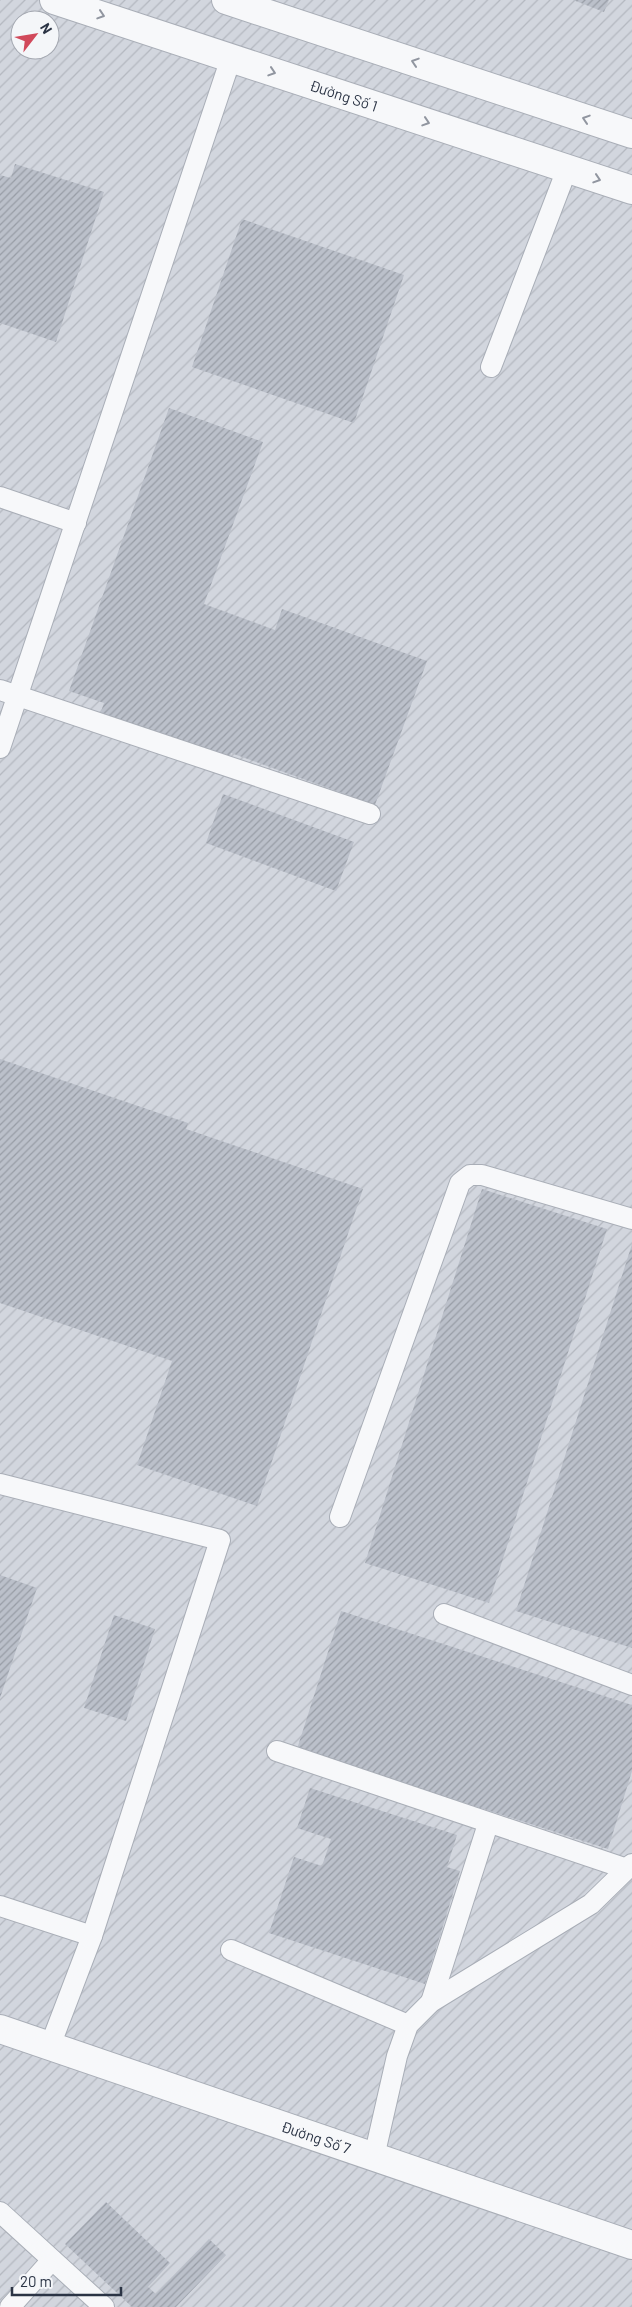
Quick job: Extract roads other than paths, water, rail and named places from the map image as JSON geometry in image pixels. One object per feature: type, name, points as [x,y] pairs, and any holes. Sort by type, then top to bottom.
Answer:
[{"type":"street","name":"Đường Số 1","points":[[54,0],[632,190]]},
{"type":"street","points":[[226,0],[280,9],[632,134]]},
{"type":"street","name":"Đường Số 7","points":[[0,2029],[632,2245]]},
{"type":"lane","points":[[0,748],[9,693],[76,523],[231,58]]},
{"type":"lane","points":[[491,367],[567,169]]},
{"type":"lane","points":[[0,497],[76,523]]},
{"type":"lane","points":[[9,693],[370,814]]},
{"type":"lane","points":[[340,1517],[460,1183],[470,1175],[482,1175],[632,1219]]},
{"type":"lane","points":[[0,1484],[220,1540],[92,1936],[50,2046]]},
{"type":"lane","points":[[444,1614],[632,1685]]},
{"type":"lane","points":[[277,1751],[488,1824],[629,1867],[591,1904],[431,2002],[408,2025],[397,2056],[374,2156]]},
{"type":"lane","points":[[431,2002],[488,1824]]},
{"type":"lane","points":[[0,1906],[92,1936]]},
{"type":"lane","points":[[231,1950],[408,2025]]},
{"type":"lane","points":[[0,2212],[104,2307]]},
{"type":"lane","points":[[10,2307],[52,2260]]}]
